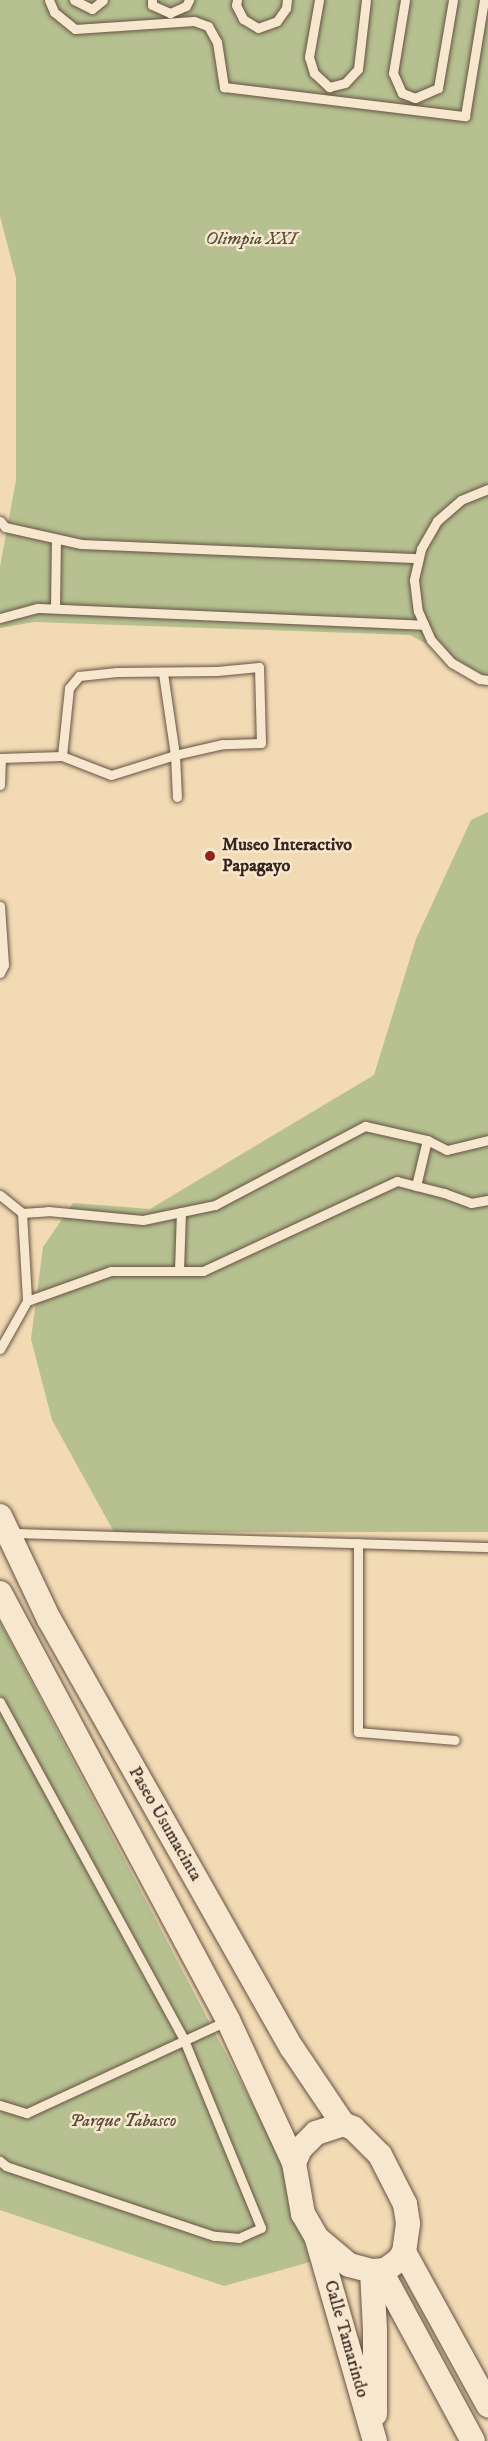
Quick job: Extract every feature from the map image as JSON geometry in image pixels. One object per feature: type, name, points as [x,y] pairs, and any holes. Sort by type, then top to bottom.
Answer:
[{"type":"main road","name":"Paseo Usumacinta","points":[[4,1525],[49,1619],[286,2038],[343,2124]]},
{"type":"main road","name":"Paseo Usumacinta","points":[[0,1593],[228,2020],[294,2163]]},
{"type":"main road","points":[[343,2124],[359,2132],[380,2155],[405,2204],[408,2224],[404,2252],[393,2266],[376,2271],[349,2265],[316,2238],[303,2214],[294,2163],[306,2141],[316,2133],[343,2124]]},
{"type":"main road","name":"Calle Tamarindo","points":[[316,2238],[375,2441]]},
{"type":"main road","points":[[404,2252],[488,2405]]},
{"type":"main road","points":[[376,2271],[468,2439]]},
{"type":"main road","name":"Calle Tamarindo","points":[[375,2441],[376,2271]]},
{"type":"lane","points":[[49,0],[54,12],[75,28],[195,21],[208,26],[217,42],[224,87],[465,116],[484,0]]},
{"type":"lane","points":[[74,0],[92,9],[103,0]]},
{"type":"lane","points":[[152,0],[152,5],[170,13],[186,6],[189,0]]},
{"type":"lane","points":[[237,0],[236,5],[243,20],[258,28],[277,21],[286,8],[287,0]]},
{"type":"lane","points":[[319,0],[309,57],[314,73],[329,87],[345,83],[358,69],[366,0]]},
{"type":"lane","points":[[405,0],[393,73],[402,93],[415,98],[438,88],[453,0]]},
{"type":"lane","points":[[488,489],[461,501],[437,521],[421,549],[414,579],[418,611],[431,640],[452,663],[480,679],[488,680]]},
{"type":"lane","points":[[0,521],[5,526],[81,544],[419,558]]},
{"type":"lane","points":[[55,608],[56,539]]},
{"type":"lane","points":[[0,618],[38,608],[55,608],[424,625]]},
{"type":"lane","points":[[0,786],[1,758],[62,756],[111,775],[175,755],[223,744],[261,743],[259,667],[163,673],[117,672],[79,676],[69,688],[62,756]]},
{"type":"lane","points":[[163,673],[175,755],[177,797]]},
{"type":"lane","points":[[0,906],[4,965],[0,973]]},
{"type":"lane","points":[[0,1195],[22,1213],[48,1211],[143,1220],[214,1205],[364,1126],[427,1140],[447,1150],[488,1140]]},
{"type":"lane","points":[[416,1186],[427,1140]]},
{"type":"lane","points":[[27,1301],[111,1271],[203,1271],[397,1181],[471,1203],[488,1200]]},
{"type":"lane","points":[[179,1271],[181,1212]]},
{"type":"lane","points":[[0,1349],[27,1301],[22,1213]]},
{"type":"lane","points":[[4,1525],[358,1544],[488,1547]]},
{"type":"lane","points":[[358,1544],[358,1732],[455,1740]]},
{"type":"lane","points":[[0,1702],[184,2040],[261,2228],[239,2238],[214,2236],[6,2166],[0,2161]]},
{"type":"lane","points":[[0,2105],[27,2114],[228,2020]]},
{"type":"green space","name":"Olimpia XXI","points":[[0,0],[488,0],[488,677],[410,635],[34,622],[0,628],[0,567],[16,480],[16,278],[0,216]]},
{"type":"green space","points":[[488,812],[488,1532],[114,1532],[52,1420],[31,1339],[43,1247],[73,1203],[150,1209],[374,1075],[416,939],[471,820]]},
{"type":"green space","name":"Parque Tabasco","points":[[0,1622],[279,2155],[310,2262],[224,2286],[0,2210]]},
{"type":"place","name":"Museo Interactivo Papagayo","points":[[210,856]]}]
